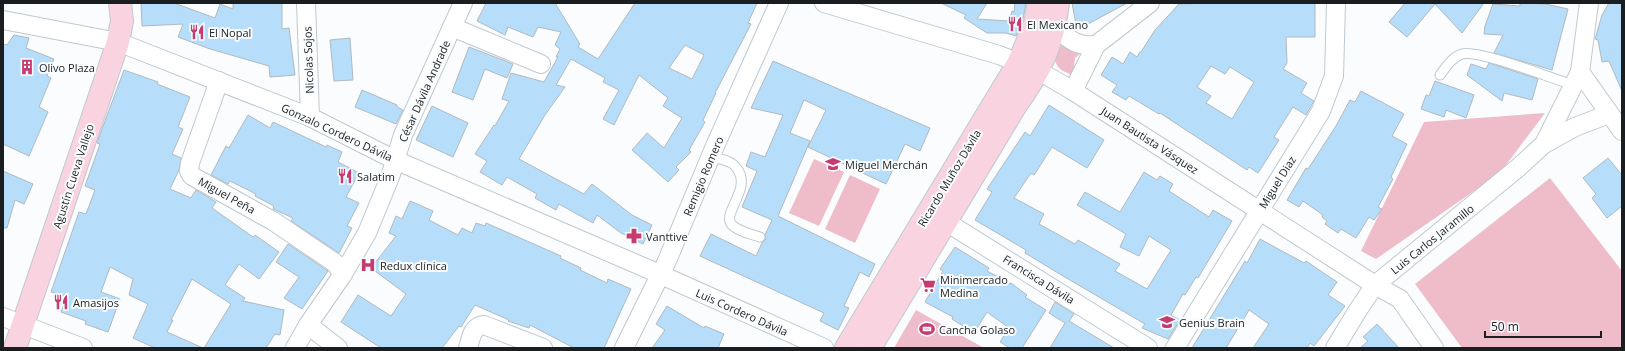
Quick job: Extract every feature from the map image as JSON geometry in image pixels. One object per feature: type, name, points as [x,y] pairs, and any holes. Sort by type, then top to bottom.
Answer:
[{"type":"main road","name":"Agustín Cueva Vallejo","points":[[15,348],[118,42],[122,21],[120,3]]},
{"type":"main road","name":"Ricardo Muñoz Dávila","points":[[846,348],[1016,105],[1029,66],[1039,3]]},
{"type":"main road","name":"Ricardo Muñoz Dávila","points":[[1029,66],[1054,27],[1058,3]]},
{"type":"main road","name":"Ricardo Muñoz Dávila","points":[[870,348],[937,216]]},
{"type":"street","name":"Nicolas Sojos","points":[[306,3],[310,117]]},
{"type":"street","name":"César Dávila Andrade","points":[[295,348],[308,325],[343,274],[367,233],[403,135],[463,3]]},
{"type":"street","name":"Remigio Romero","points":[[624,348],[660,275],[780,3]]},
{"type":"street","name":"Juan Bautista Vásquez","points":[[824,3],[1000,55],[1029,66],[1073,90],[1375,286],[1400,299],[1434,348]]},
{"type":"street","points":[[1073,90],[1096,45],[1150,3]]},
{"type":"street","name":"Miguel Diaz","points":[[1175,348],[1321,111],[1334,76],[1336,3]]},
{"type":"street","name":"Luis Carlos Jaramillo","points":[[1544,144],[1577,78],[1589,3]]},
{"type":"street","name":"Gonzalo Cordero Dávila","points":[[3,20],[118,42],[219,81],[310,117],[395,160],[660,275]]},
{"type":"street","points":[[452,27],[541,64]]},
{"type":"street","points":[[1054,27],[1074,43],[1088,46],[1096,45]]},
{"type":"street","points":[[1577,78],[1622,131]]},
{"type":"street","name":"Miguel Peña","points":[[219,81],[190,163],[189,170],[192,176],[273,221],[334,263],[343,274]]},
{"type":"street","name":"Luis Carlos Jaramillo","points":[[1335,348],[1358,310],[1375,286],[1519,167],[1544,144],[1575,127],[1609,114]]},
{"type":"street","name":"Francisca Dávila","points":[[937,216],[1148,348]]},
{"type":"street","name":"Luis Cordero Dávila","points":[[660,275],[824,348]]},
{"type":"street","points":[[3,317],[83,348]]},
{"type":"street","points":[[308,325],[338,348]]},
{"type":"street","points":[[468,348],[473,331],[479,325],[484,325],[543,348]]},
{"type":"lane","points":[[1440,75],[1452,60],[1463,54],[1479,54],[1577,78]]},
{"type":"lane","points":[[711,157],[730,162],[736,167],[740,174],[742,182],[738,198],[730,213],[729,219],[731,224],[740,230],[760,237]]},
{"type":"shaded area","points":[[1062,45],[1081,53],[1075,58],[1073,75],[1062,70],[1056,63],[1054,56]]},
{"type":"shaded area","points":[[1545,113],[1500,173],[1376,259],[1361,251],[1424,122]]},
{"type":"shaded area","points":[[814,159],[844,172],[819,226],[789,213]]},
{"type":"shaded area","points":[[850,175],[880,189],[855,243],[825,229]]},
{"type":"shaded area","points":[[1550,178],[1622,271],[1622,348],[1462,348],[1415,284]]},
{"type":"shaded area","name":"Cancha Golaso","points":[[916,310],[984,348],[894,348]]},
{"type":"building","points":[[141,3],[174,3],[215,18],[220,4],[233,9],[233,3],[282,3],[282,29],[289,28],[295,75],[270,77],[269,66],[210,49],[178,37],[183,24],[142,26]]},
{"type":"building","points":[[486,3],[555,3],[580,44],[578,47],[598,59],[635,3],[757,3],[748,23],[751,24],[715,93],[703,120],[705,122],[689,150],[691,152],[676,167],[679,170],[668,182],[632,150],[647,133],[664,148],[682,118],[663,106],[668,98],[639,75],[614,125],[603,119],[619,90],[603,82],[605,78],[571,59],[556,85],[565,87],[545,115],[519,159],[584,194],[592,184],[632,215],[652,225],[643,244],[621,233],[597,215],[593,223],[559,204],[556,210],[535,198],[537,194],[507,177],[502,185],[480,172],[487,161],[475,154],[494,125],[495,126],[509,101],[502,99],[511,73],[544,82],[558,57],[556,57],[560,49],[555,45],[561,32],[538,27],[533,37],[508,27],[505,35],[477,21]],"holes":[[[685,45],[704,55],[692,79],[669,68]]]},
{"type":"building","points":[[941,3],[987,3],[977,19],[1009,21],[1012,11],[1014,12],[1015,3],[1026,3],[1023,19],[1016,36],[1006,33],[987,33],[964,18],[966,15]]},
{"type":"building","points":[[1072,3],[1127,3],[1077,30]]},
{"type":"building","points":[[1315,3],[1315,37],[1286,37],[1287,63],[1283,69],[1307,83],[1301,93],[1314,101],[1306,115],[1293,107],[1274,137],[1279,140],[1258,173],[1249,167],[1247,170],[1160,113],[1159,114],[1129,96],[1126,100],[1112,92],[1117,85],[1101,75],[1112,57],[1123,64],[1130,52],[1137,57],[1155,30],[1179,4]],"holes":[[[1211,66],[1225,74],[1230,67],[1254,82],[1232,119],[1206,103],[1211,96],[1197,87]]]},
{"type":"building","points":[[1405,3],[1484,3],[1462,33],[1435,4],[1407,37],[1389,22]]},
{"type":"building","points":[[1520,3],[1546,4],[1568,9],[1552,70],[1494,53],[1503,35],[1484,34],[1485,26],[1493,4],[1520,6]]},
{"type":"building","points":[[1609,3],[1622,3],[1622,91],[1609,61],[1602,62],[1598,40],[1595,39],[1602,15]]},
{"type":"building","points":[[14,35],[29,38],[26,48],[54,59],[47,76],[51,78],[39,107],[48,112],[29,156],[3,144],[3,44],[7,45]]},
{"type":"building","points":[[350,38],[353,80],[334,81],[330,40]]},
{"type":"building","points":[[469,47],[513,64],[507,78],[485,69],[473,100],[452,92]]},
{"type":"building","points":[[773,61],[930,128],[920,151],[905,144],[886,184],[808,147],[826,110],[804,100],[790,133],[810,141],[778,216],[875,264],[869,277],[860,272],[844,306],[849,308],[838,330],[820,321],[824,313],[700,256],[711,234],[756,256],[762,243],[766,239],[765,235],[772,220],[742,207],[757,171],[746,166],[751,152],[765,157],[783,115],[751,108]]},
{"type":"building","points":[[1489,63],[1538,79],[1532,100],[1504,93],[1502,101],[1467,75],[1471,64],[1486,69]]},
{"type":"building","points":[[124,70],[158,82],[157,84],[190,97],[178,127],[183,129],[172,154],[181,158],[179,170],[170,189],[191,198],[196,190],[216,202],[212,208],[253,237],[255,235],[279,252],[259,279],[239,264],[225,285],[245,298],[243,301],[284,310],[280,335],[275,334],[266,348],[204,348],[231,304],[192,279],[171,320],[173,320],[167,332],[203,348],[155,348],[133,338],[148,304],[129,295],[133,279],[110,267],[101,292],[120,299],[108,332],[85,324],[86,321],[61,312],[67,297],[51,292],[79,212],[86,214],[95,190],[85,186],[100,144],[97,143]]},
{"type":"building","points":[[1435,81],[1474,95],[1466,118],[1446,110],[1444,117],[1421,109],[1426,95],[1429,96]]},
{"type":"building","points":[[362,90],[397,105],[397,107],[403,110],[396,124],[355,107]]},
{"type":"building","points":[[1361,91],[1404,114],[1392,136],[1407,144],[1391,177],[1393,179],[1378,207],[1382,209],[1374,220],[1369,217],[1356,238],[1341,229],[1338,233],[1325,224],[1327,221],[1322,217],[1323,215],[1303,201],[1299,207],[1287,200],[1306,168],[1308,169],[1336,126],[1350,100],[1355,102]]},
{"type":"building","points":[[1049,105],[1104,140],[1087,168],[1052,147],[1034,175],[1031,173],[1014,198],[1044,214],[1039,224],[1075,244],[1078,240],[1120,264],[1115,271],[1147,289],[1171,250],[1149,236],[1139,256],[1120,247],[1126,234],[1077,205],[1085,192],[1120,212],[1144,172],[1157,180],[1160,176],[1173,184],[1169,191],[1209,217],[1213,210],[1232,221],[1198,278],[1196,277],[1185,295],[1183,294],[1171,315],[1180,320],[1168,339],[1142,328],[1145,324],[1025,253],[1026,250],[975,220],[992,192],[987,189],[1025,132],[1030,136]]},
{"type":"building","points":[[432,106],[468,123],[453,157],[416,140]]},
{"type":"building","points":[[248,115],[270,128],[273,122],[326,147],[327,145],[342,152],[338,162],[359,173],[346,197],[359,203],[347,226],[352,228],[339,253],[291,221],[293,218],[273,209],[274,206],[255,196],[256,194],[230,181],[228,184],[211,175],[226,146],[229,148]]},
{"type":"building","points":[[1608,158],[1622,175],[1622,206],[1607,218],[1592,198],[1596,194],[1583,178]]},
{"type":"building","points":[[3,171],[33,184],[24,204],[15,200],[7,228],[3,228]]},
{"type":"building","points":[[410,201],[433,211],[429,220],[458,235],[462,228],[472,233],[476,223],[485,226],[486,223],[561,256],[560,258],[581,268],[580,270],[607,283],[608,279],[631,289],[604,348],[574,348],[530,325],[529,328],[508,321],[509,320],[475,305],[461,327],[459,326],[442,348],[381,348],[341,322],[358,295],[391,316],[406,294],[371,268],[396,236],[389,233],[396,216],[402,219]]},
{"type":"building","points":[[1260,239],[1304,263],[1306,261],[1337,282],[1328,295],[1345,306],[1314,346],[1310,343],[1307,348],[1253,348],[1269,324],[1249,310],[1226,348],[1192,348],[1245,261],[1247,263]]},
{"type":"building","points":[[288,244],[328,271],[302,309],[284,298],[299,277],[276,262]]},
{"type":"building","points":[[955,247],[989,268],[987,271],[1011,283],[1027,295],[1025,297],[1046,310],[1022,348],[1010,348],[1000,342],[1009,328],[987,312],[974,333],[952,319],[953,317],[925,302],[943,271],[940,269]]},
{"type":"building","points":[[1055,302],[1074,314],[1069,321],[1114,348],[1050,348],[1065,323],[1049,313]]},
{"type":"building","points":[[667,306],[704,328],[705,326],[724,334],[718,348],[652,348],[665,330],[656,324]]},
{"type":"building","points":[[1377,324],[1399,348],[1360,348],[1368,341],[1363,337]]},
{"type":"place","name":"El Mexicano","points":[[1015,24]]},
{"type":"place","name":"El Nopal","points":[[197,32]]},
{"type":"place","name":"Olivo Plaza","points":[[27,67]]},
{"type":"place","name":"Miguel Merchán","points":[[833,164]]},
{"type":"place","name":"Salatim","points":[[345,176]]},
{"type":"place","name":"Vanttive","points":[[634,236]]},
{"type":"place","name":"Redux clínica","points":[[368,265]]},
{"type":"place","name":"Minimercado Medina","points":[[928,285]]},
{"type":"place","name":"Amasijos","points":[[61,302]]},
{"type":"place","name":"Genius Brain","points":[[1167,322]]},
{"type":"place","name":"Cancha Golaso","points":[[927,329]]}]
